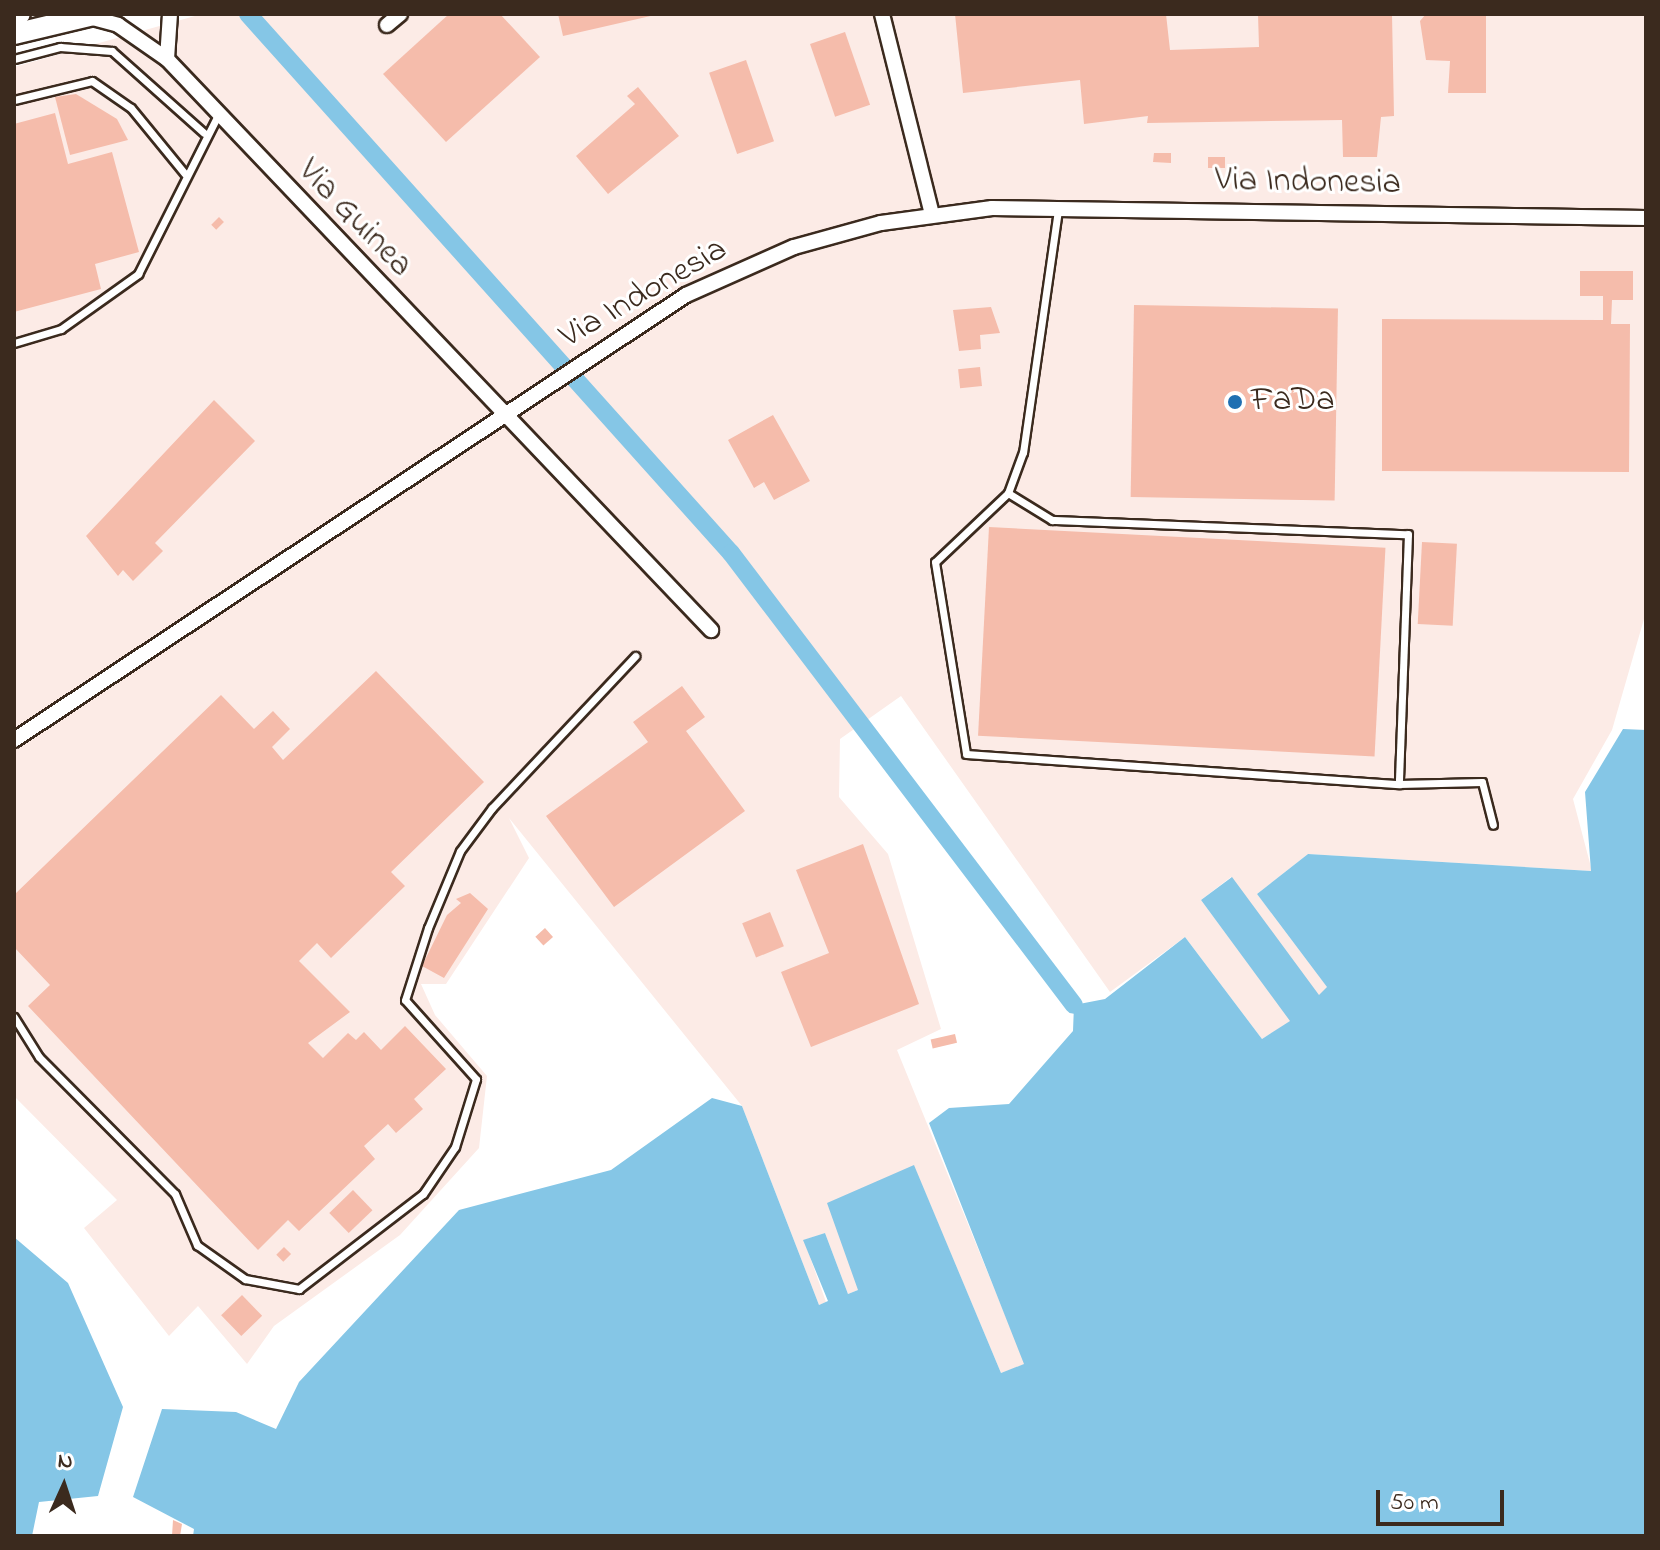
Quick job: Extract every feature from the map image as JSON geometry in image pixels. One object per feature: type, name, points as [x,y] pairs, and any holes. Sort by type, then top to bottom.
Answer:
[{"type":"main road","points":[[14,16],[20,14]]},
{"type":"main road","points":[[14,34],[92,15]]},
{"type":"street","points":[[167,59],[170,14]]},
{"type":"street","points":[[387,25],[400,14]]},
{"type":"street","points":[[882,14],[932,215]]},
{"type":"street","name":"Via Guinea","points":[[92,15],[118,25],[167,59],[216,119],[501,418],[711,630]]},
{"type":"street","name":"Via Indonesia","points":[[14,740],[686,295],[794,247],[932,215],[1058,210],[1646,218]]},
{"type":"lane","points":[[14,59],[60,47],[112,51],[204,133]]},
{"type":"lane","points":[[14,100],[92,81],[131,108],[185,174]]},
{"type":"lane","points":[[14,343],[61,329],[138,274],[204,133],[216,119]]},
{"type":"lane","points":[[1058,210],[1035,404],[1008,493],[935,562],[966,754],[1399,784],[1482,782],[1493,825]]},
{"type":"lane","points":[[1008,493],[1052,520],[1408,534],[1399,784]]},
{"type":"lane","points":[[14,1017],[39,1057],[175,1194],[197,1245],[245,1279],[299,1289],[423,1194],[455,1147],[476,1079],[405,1000],[428,928],[460,851],[492,808],[635,656]]},
{"type":"shaded area","points":[[202,14],[1646,14],[1646,612],[1612,730],[1573,799],[1592,871],[1308,854],[1257,894],[1328,988],[1319,996],[1231,877],[1201,900],[1291,1021],[1262,1039],[1185,937],[1110,992],[901,696],[840,739],[839,797],[888,854],[941,1029],[897,1050],[1025,1364],[1001,1373],[914,1166],[858,1290],[848,1294],[825,1233],[804,1240],[826,1302],[819,1305],[742,1106],[509,818],[529,858],[446,984],[421,984],[435,1015],[487,1076],[479,1148],[400,1235],[274,1326],[247,1364],[198,1306],[169,1336],[84,1228],[117,1200],[14,1096],[14,67]]},
{"type":"water","points":[[1623,729],[1646,730],[1646,1536],[193,1536],[194,1529],[133,1497],[162,1409],[236,1412],[276,1429],[299,1382],[459,1210],[611,1170],[712,1098],[742,1106],[819,1305],[828,1301],[803,1240],[825,1233],[848,1294],[858,1290],[827,1203],[914,1165],[1001,1373],[1024,1364],[929,1123],[949,1108],[1009,1104],[1073,1031],[1074,1005],[1105,999],[1185,937],[1262,1039],[1290,1021],[1201,900],[1232,877],[1319,995],[1327,987],[1257,894],[1308,854],[1591,871],[1585,792]]},
{"type":"water","points":[[14,1237],[68,1283],[123,1407],[98,1496],[39,1502],[32,1536],[14,1536]]},
{"type":"building","points":[[449,14],[500,14],[540,57],[446,142],[383,74]]},
{"type":"building","points":[[558,14],[655,14],[655,15],[563,36]]},
{"type":"building","points":[[955,14],[1166,14],[1170,50],[1259,47],[1258,14],[1392,14],[1394,116],[1381,117],[1377,157],[1343,157],[1342,120],[1147,123],[1148,116],[1084,124],[1080,80],[963,93]]},
{"type":"building","points":[[1426,14],[1486,14],[1486,93],[1448,93],[1450,61],[1426,60],[1420,21]]},
{"type":"building","points":[[845,32],[870,105],[835,117],[810,44]]},
{"type":"building","points":[[746,60],[774,141],[737,154],[709,73]]},
{"type":"building","points":[[638,87],[679,136],[608,194],[576,156],[635,104],[627,96]]},
{"type":"building","points":[[76,94],[117,119],[128,140],[70,155],[55,97]]},
{"type":"building","points":[[55,113],[68,164],[112,152],[139,252],[95,264],[101,289],[14,312],[14,124]]},
{"type":"building","points":[[1154,153],[1171,153],[1171,163],[1153,162]]},
{"type":"building","points":[[1208,157],[1225,157],[1225,168],[1208,168]]},
{"type":"building","points":[[219,217],[224,222],[216,230],[211,225]]},
{"type":"building","points":[[1580,271],[1633,271],[1633,300],[1612,300],[1611,324],[1630,324],[1629,472],[1382,471],[1382,319],[1603,320],[1603,296],[1580,296]]},
{"type":"building","name":"FaDa","points":[[1134,305],[1338,309],[1335,501],[1131,497]]},
{"type":"building","points":[[991,307],[1000,333],[980,335],[981,349],[959,351],[953,310]]},
{"type":"building","points":[[980,367],[982,386],[960,388],[958,369]]},
{"type":"building","points":[[214,400],[255,441],[155,543],[163,551],[133,581],[123,570],[118,576],[86,536]]},
{"type":"building","points":[[773,415],[810,481],[774,500],[764,482],[754,488],[728,440]]},
{"type":"building","points":[[989,527],[1385,548],[1375,756],[978,736]]},
{"type":"building","points":[[1422,542],[1457,544],[1453,626],[1418,624]]},
{"type":"building","points":[[376,671],[484,782],[391,872],[405,886],[331,958],[317,943],[299,961],[350,1012],[308,1043],[323,1058],[348,1033],[356,1040],[364,1032],[381,1050],[405,1026],[446,1069],[414,1099],[423,1109],[396,1133],[388,1124],[364,1146],[375,1159],[299,1231],[288,1220],[258,1250],[28,1006],[50,985],[14,947],[14,895],[221,695],[254,729],[273,711],[290,729],[272,747],[283,760]]},
{"type":"building","points":[[682,686],[705,717],[686,731],[745,811],[614,907],[546,816],[648,742],[633,722]]},
{"type":"building","points":[[863,844],[919,1004],[811,1047],[781,972],[829,953],[796,870]]},
{"type":"building","points":[[470,893],[488,909],[444,978],[422,966],[447,915],[461,903],[456,899]]},
{"type":"building","points":[[770,912],[784,946],[756,958],[742,923]]},
{"type":"building","points":[[545,928],[553,937],[543,946],[535,937]]},
{"type":"building","points":[[955,1034],[957,1043],[933,1048],[931,1040]]},
{"type":"building","points":[[353,1190],[372,1210],[349,1233],[329,1213]]},
{"type":"building","points":[[284,1247],[291,1254],[283,1262],[276,1255]]},
{"type":"building","points":[[242,1295],[262,1316],[241,1336],[221,1315]]},
{"type":"building","points":[[173,1520],[182,1524],[180,1536],[172,1536]]},
{"type":"waterway","points":[[248,14],[731,553],[1074,1005]]},
{"type":"place","name":"FaDa","points":[[1235,402]]}]
